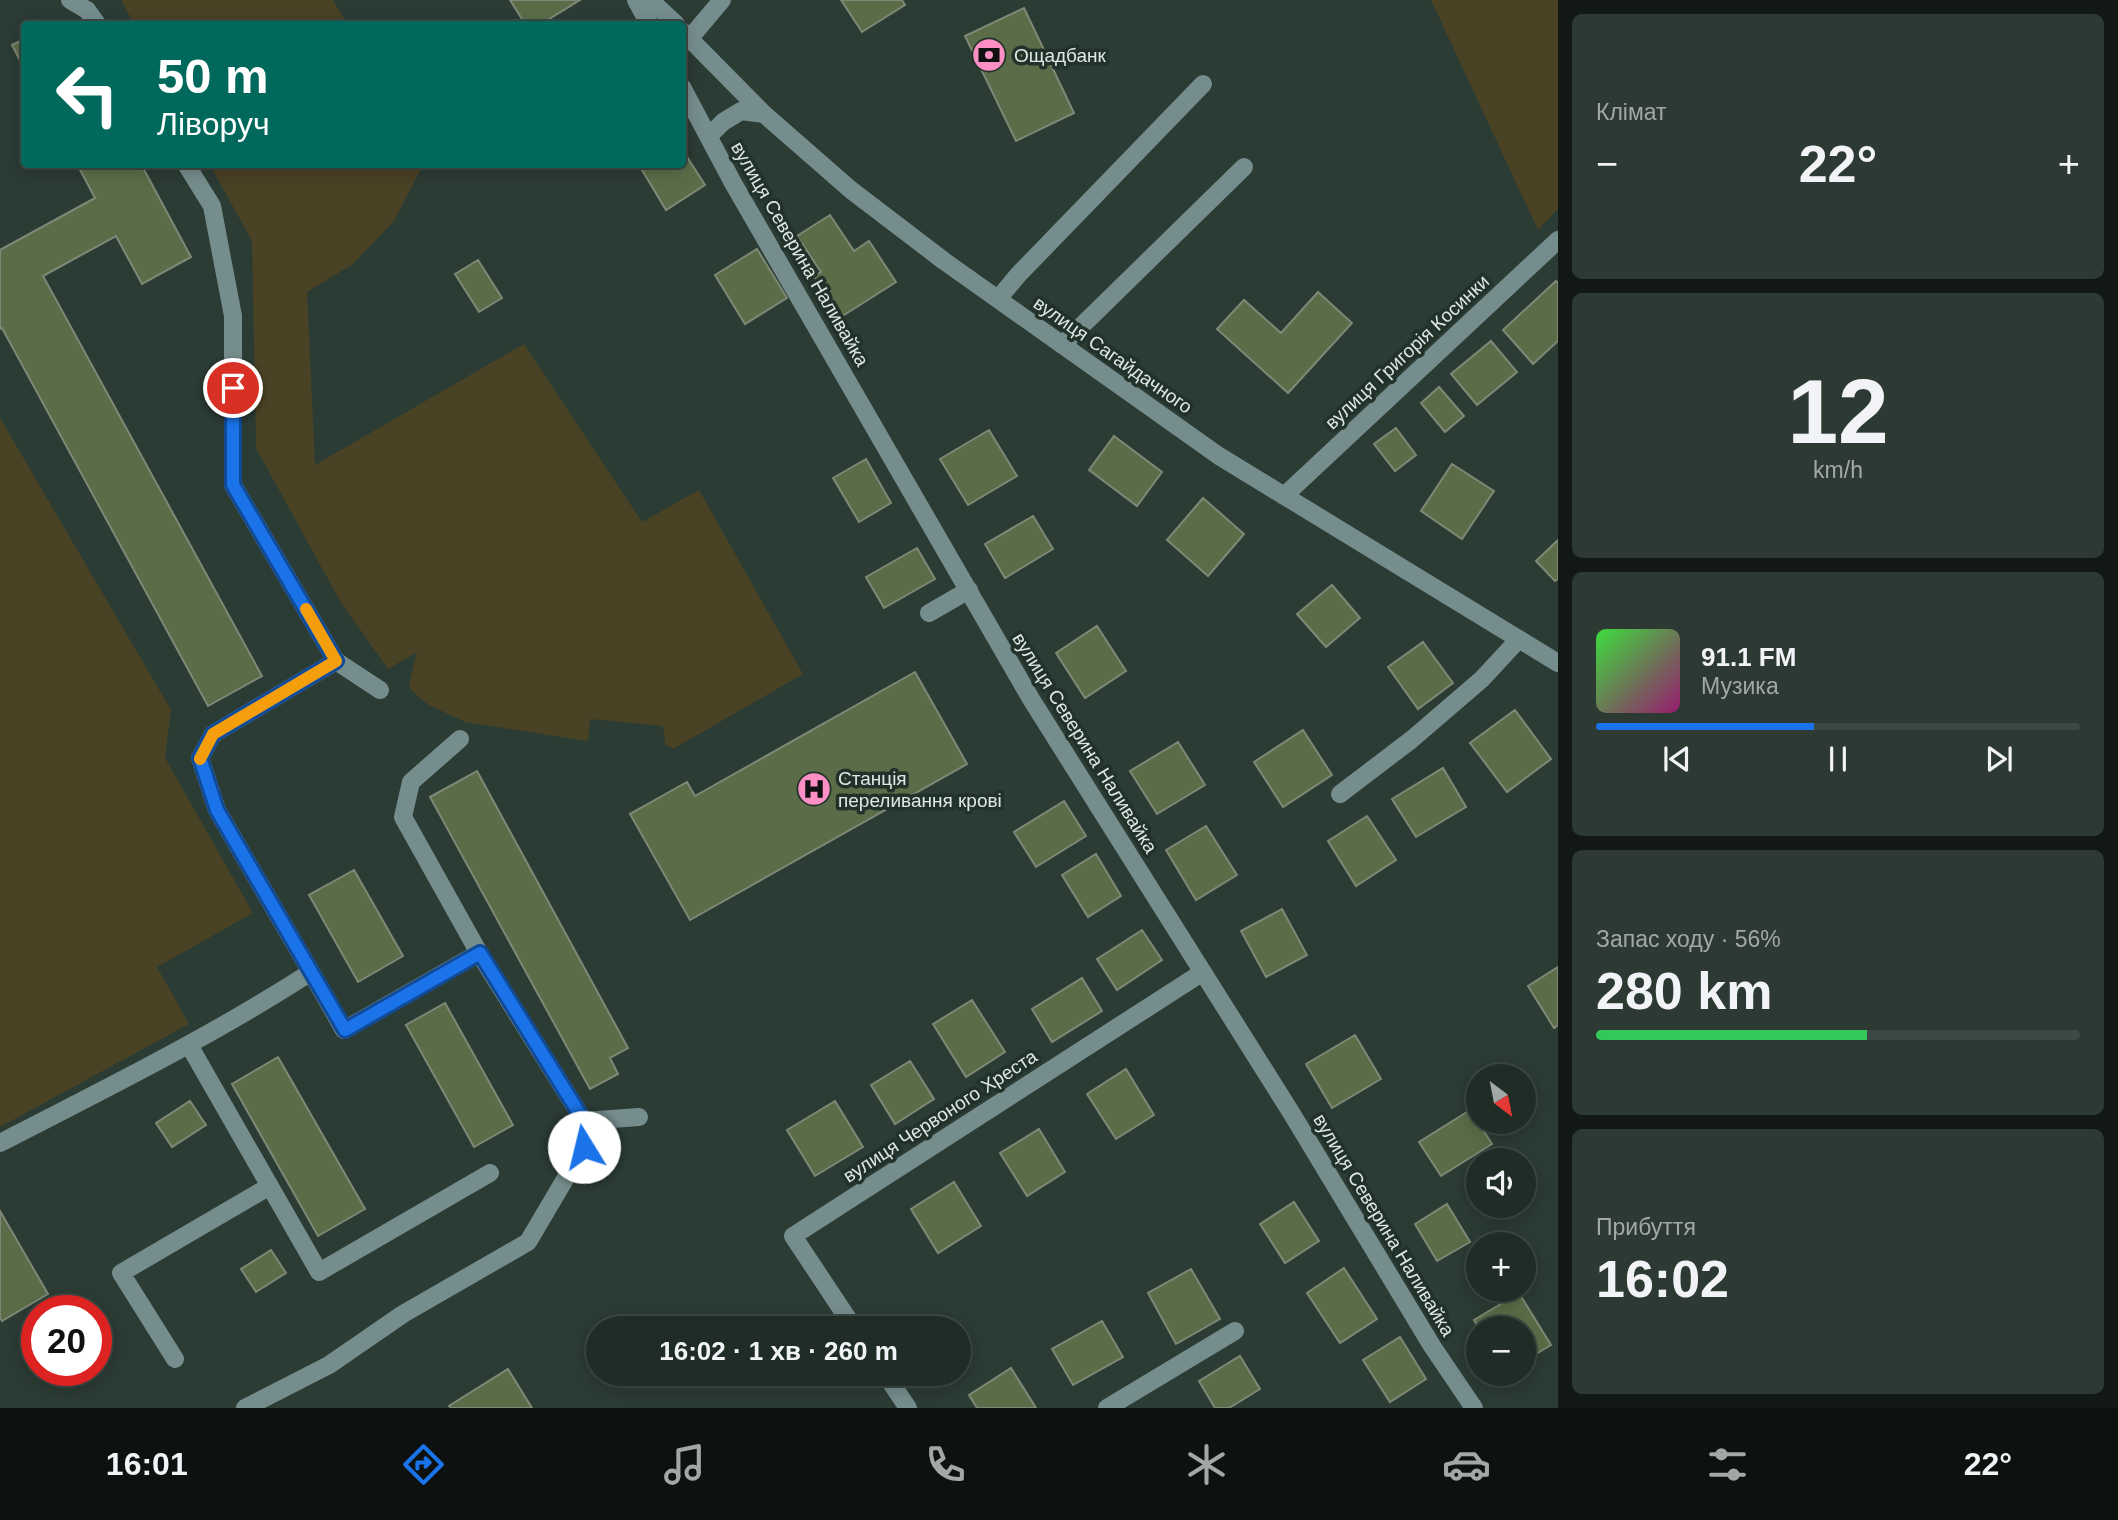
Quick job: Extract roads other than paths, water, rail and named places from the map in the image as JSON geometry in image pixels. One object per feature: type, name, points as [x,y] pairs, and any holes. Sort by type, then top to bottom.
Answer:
[{"type":"street","points":[[69,0],[87,10],[95,21]]},
{"type":"street","points":[[636,0],[647,21]]},
{"type":"street","points":[[650,0],[673,21]]},
{"type":"street","points":[[686,34],[722,0]]},
{"type":"street","name":"вулиця Сагайдачного","points":[[686,34],[764,114],[851,190],[998,299],[1219,456],[1558,663]]},
{"type":"street","points":[[998,299],[1203,84]]},
{"type":"street","name":"вулиця Северина Наливайка","points":[[686,94],[733,183],[1031,699],[1292,1114],[1432,1346],[1474,1408]]},
{"type":"street","points":[[709,136],[723,122],[741,111],[764,114]]},
{"type":"street","points":[[1062,345],[1244,167]]},
{"type":"street","points":[[188,168],[212,206],[233,316],[233,485],[336,661],[380,690]]},
{"type":"street","name":"вулиця Григорія Косинки","points":[[1284,496],[1558,240]]},
{"type":"street","points":[[929,613],[969,590]]},
{"type":"street","points":[[1340,794],[1411,740],[1482,679],[1519,639]]},
{"type":"street","points":[[336,661],[213,734],[200,758],[217,810],[345,1030],[480,953]]},
{"type":"street","points":[[246,1408],[329,1365],[403,1314],[528,1242],[584,1147],[584,1121],[480,953],[403,817],[411,782],[460,739]]},
{"type":"street","points":[[0,1143],[189,1045],[260,1005],[311,972]]},
{"type":"street","name":"вулиця Червоного Хреста","points":[[847,1316],[793,1236],[1203,972]]},
{"type":"street","points":[[189,1045],[319,1272],[490,1173]]},
{"type":"street","points":[[584,1121],[639,1117]]},
{"type":"street","points":[[175,1359],[121,1273],[270,1186]]},
{"type":"street","points":[[1107,1408],[1235,1331]]},
{"type":"street","points":[[893,1386],[908,1408]]},
{"type":"place","name":"Ощадбанк","points":[[989,55]]},
{"type":"place","name":"Станція переливання крові","points":[[814,789]]}]
